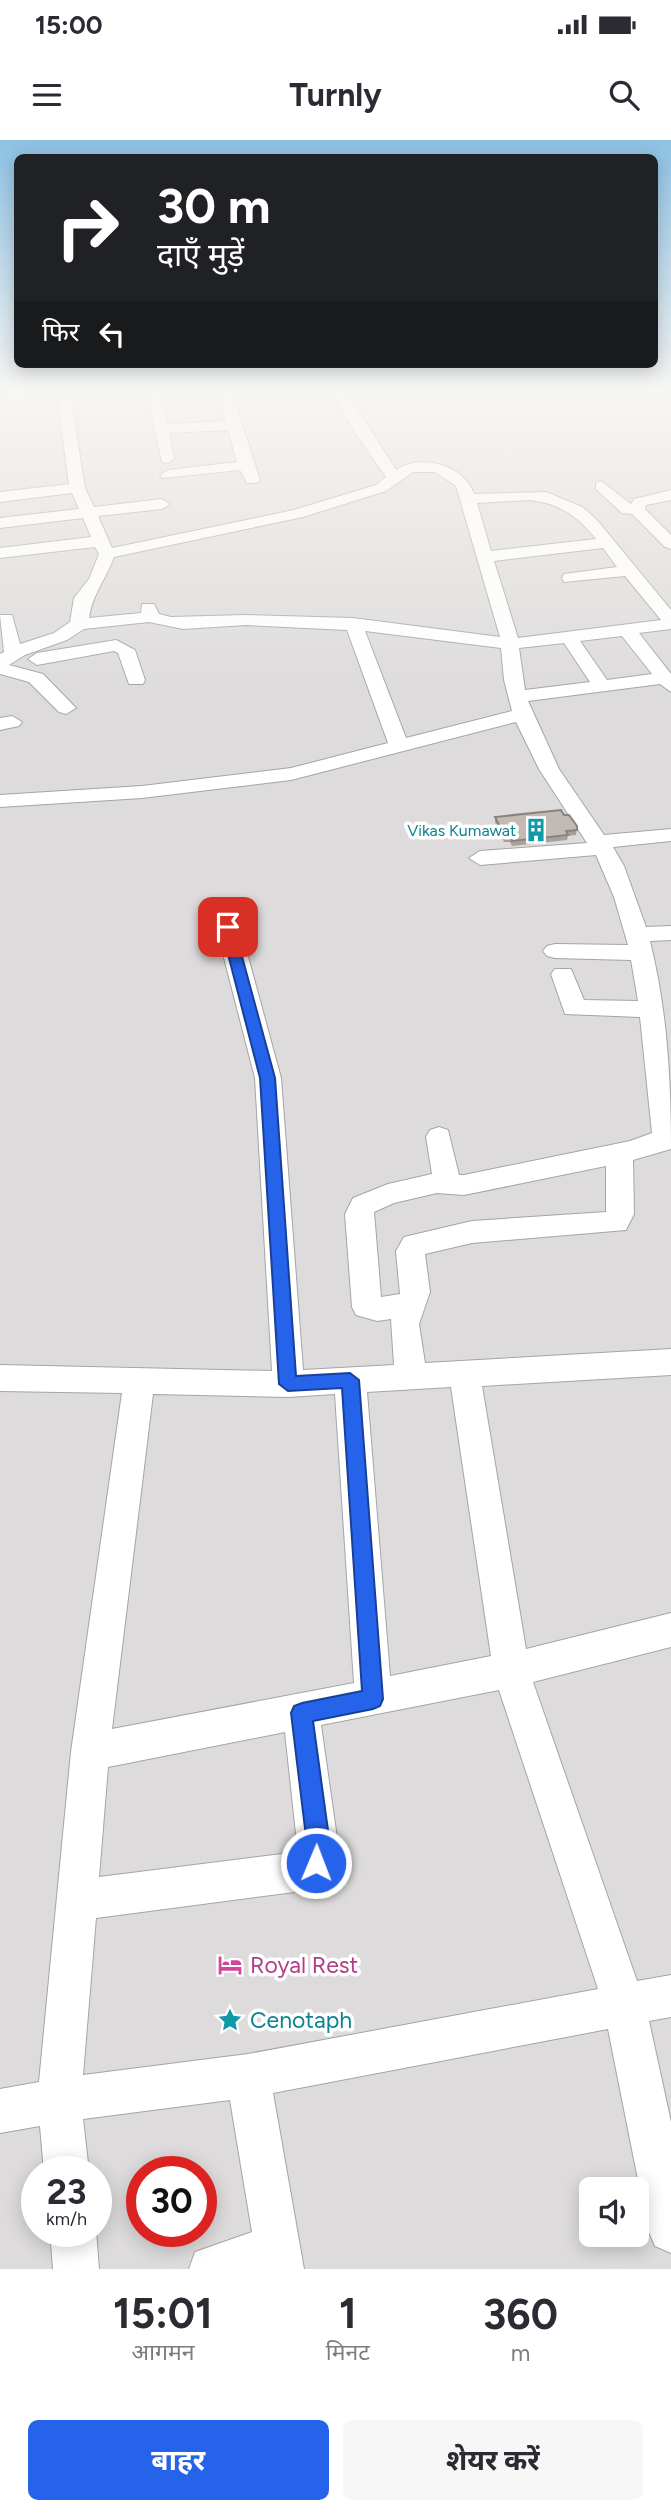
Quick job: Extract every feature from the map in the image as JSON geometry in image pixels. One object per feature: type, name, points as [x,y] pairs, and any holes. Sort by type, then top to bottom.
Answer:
[{"type":"street","points":[[0,497],[40,492]]},
{"type":"street","points":[[3,662],[63,636],[79,624],[83,616],[83,598],[97,580],[104,548],[79,492]]},
{"type":"street","points":[[0,553],[104,548],[297,514],[367,492]]},
{"type":"street","points":[[411,1304],[367,1307],[360,1209],[367,1201],[440,1184],[464,1185],[620,1153],[669,1138],[652,1009],[638,943],[613,866],[564,793],[532,737],[520,705],[508,654],[511,643],[466,492]]},
{"type":"street","points":[[609,492],[667,535]]},
{"type":"street","points":[[583,516],[632,510],[640,502],[671,495]]},
{"type":"street","points":[[468,499],[557,497],[592,522],[671,622]]},
{"type":"street","points":[[0,523],[162,504]]},
{"type":"street","points":[[485,557],[607,543]]},
{"type":"street","points":[[570,578],[629,570]]},
{"type":"street","points":[[79,624],[149,612],[166,623],[222,620],[353,623],[511,643],[671,622]]},
{"type":"street","points":[[3,662],[6,619]]},
{"type":"street","points":[[353,623],[399,746]]},
{"type":"street","points":[[626,629],[668,682]]},
{"type":"street","points":[[568,636],[603,687]]},
{"type":"street","points":[[3,662],[19,663],[116,645],[126,650],[136,680]]},
{"type":"street","points":[[3,662],[37,678],[66,708]]},
{"type":"street","points":[[0,801],[142,792],[291,774],[399,746],[520,705],[603,687],[668,682]]},
{"type":"street","points":[[480,859],[671,835]]},
{"type":"street","points":[[228,927],[268,1078],[288,1384]]},
{"type":"street","points":[[555,951],[638,943],[671,933]]},
{"type":"street","points":[[564,974],[575,1009],[652,1009]]},
{"type":"street","points":[[439,1136],[446,1176],[440,1184]]},
{"type":"street","points":[[411,1377],[404,1324],[406,1310],[415,1292],[410,1251],[418,1243],[483,1230],[618,1220],[620,1153]]},
{"type":"street","points":[[0,1378],[288,1384],[671,1362]]},
{"type":"street","points":[[465,1374],[511,1670],[625,2006],[671,2230]]},
{"type":"street","points":[[350,1380],[373,1699]]},
{"type":"street","points":[[64,2156],[59,2100],[90,1752],[139,1382]]},
{"type":"street","points":[[90,1752],[373,1699],[511,1670],[671,1630]]},
{"type":"street","points":[[77,1900],[310,1870],[316,1863],[318,1845],[302,1713]]},
{"type":"street","points":[[0,2111],[59,2100],[248,2076],[671,1996]]},
{"type":"street","points":[[212,2269],[279,2258],[248,2076]]},
{"type":"street","points":[[74,2247],[76,2269]]},
{"type":"shaded area","points":[[0,492],[671,492],[671,2269],[0,2269]]},
{"type":"building","name":"Vikas Kumawat","points":[[561,810],[564,815],[569,815],[577,826],[577,830],[566,831],[568,835],[512,841],[510,836],[505,837],[495,817]]},
{"type":"place","name":"Vikas Kumawat","points":[[536,830]]},
{"type":"place","name":"Royal Rest","points":[[230,1965]]},
{"type":"place","name":"Cenotaph","points":[[230,2020]]},
{"type":"route","points":[[228,927],[268,1078],[288,1384],[350,1380],[373,1699],[302,1713],[318,1845],[316,1863]]}]
